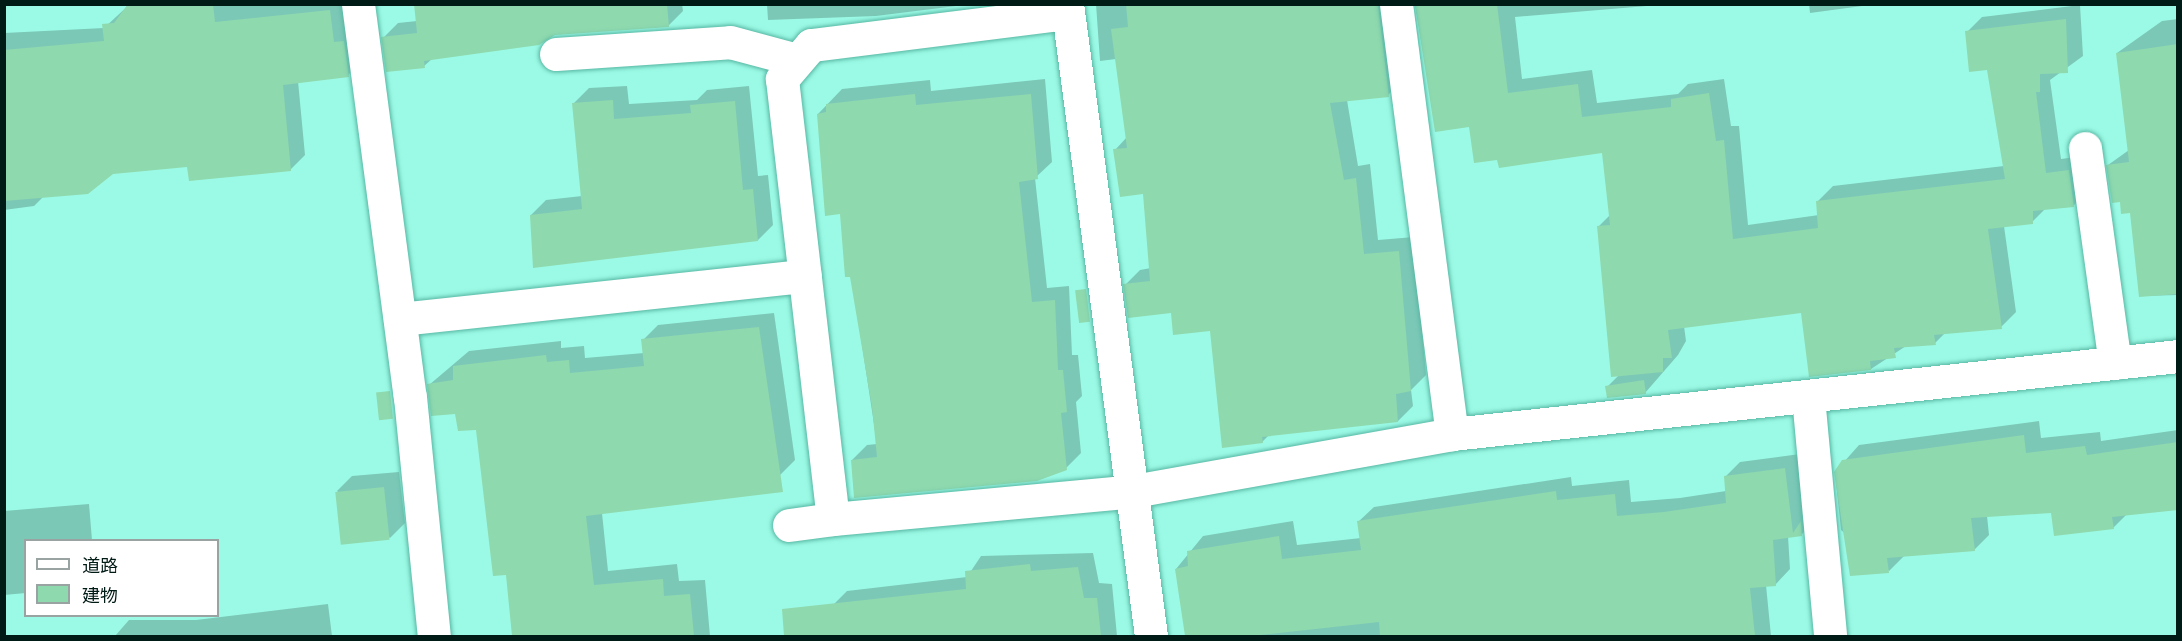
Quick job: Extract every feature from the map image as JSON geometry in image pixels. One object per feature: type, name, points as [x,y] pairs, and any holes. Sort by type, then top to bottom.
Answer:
[{"type":"street","points":[[358,4],[400,319],[434,636]]},
{"type":"street","points":[[1396,4],[1452,434]]},
{"type":"street","points":[[833,519],[782,79],[811,45],[1067,9],[1151,636]]},
{"type":"street","points":[[556,54],[730,42],[798,60]]},
{"type":"street","points":[[2085,148],[2115,363]]},
{"type":"street","points":[[400,319],[766,278],[805,276]]},
{"type":"street","points":[[789,525],[1133,491],[1452,434],[2178,356]]},
{"type":"street","points":[[1808,397],[1830,636]]},
{"type":"building","points":[[128,4],[213,4],[215,22],[330,10],[334,42],[344,41],[349,77],[283,85],[291,171],[189,181],[187,167],[113,174],[88,194],[4,201],[4,50],[104,41],[102,24],[114,23]]},
{"type":"building","points":[[414,4],[667,4],[669,27],[555,35],[539,45],[424,61],[425,68],[386,72],[381,37],[417,33]]},
{"type":"building","points":[[1126,4],[1378,4],[1389,97],[1330,103],[1344,180],[1356,178],[1364,254],[1399,251],[1411,391],[1396,394],[1398,422],[1262,437],[1263,443],[1222,448],[1210,331],[1173,335],[1171,313],[1128,318],[1123,284],[1150,281],[1143,194],[1120,197],[1113,149],[1127,148],[1111,29],[1128,27]]},
{"type":"building","points":[[1415,4],[1497,4],[1508,93],[1578,84],[1582,117],[1671,107],[1671,99],[1709,93],[1716,141],[1724,140],[1733,239],[1818,228],[1816,201],[2005,179],[1987,70],[1969,72],[1965,31],[2066,19],[2068,73],[2040,74],[2040,92],[2036,92],[2046,173],[2069,170],[2074,207],[2033,211],[2033,224],[1988,229],[2002,329],[1934,335],[1936,345],[1894,348],[1896,358],[1870,361],[1871,370],[1809,377],[1801,313],[1668,330],[1672,358],[1663,358],[1663,372],[1611,377],[1597,226],[1610,225],[1602,153],[1499,168],[1497,160],[1474,163],[1469,127],[1435,132]]},
{"type":"building","points":[[2178,44],[2178,294],[2139,297],[2130,213],[2121,214],[2120,202],[2112,203],[2106,165],[2129,162],[2116,53]]},
{"type":"building","points":[[915,94],[916,105],[1031,94],[1038,179],[1019,182],[1032,302],[1055,300],[1058,370],[1063,370],[1067,412],[1061,413],[1067,470],[1037,481],[854,498],[851,460],[877,457],[872,407],[850,277],[845,277],[840,214],[825,216],[817,114],[826,112],[826,104]]},
{"type":"building","points":[[613,100],[614,119],[691,113],[690,105],[735,101],[743,190],[753,189],[758,241],[533,268],[530,215],[582,209],[572,103]]},
{"type":"building","points":[[1086,289],[1090,322],[1079,323],[1075,290]]},
{"type":"building","points":[[759,327],[783,492],[586,516],[594,585],[663,579],[664,596],[690,594],[694,636],[512,636],[506,575],[493,576],[476,430],[458,431],[455,414],[431,416],[427,384],[453,380],[453,366],[546,355],[547,362],[569,360],[570,373],[644,366],[641,339]]},
{"type":"building","points":[[1644,380],[1646,394],[1607,398],[1605,386]]},
{"type":"building","points":[[390,391],[393,419],[379,420],[376,392]]},
{"type":"building","points":[[2024,435],[2026,453],[2085,446],[2087,455],[2178,442],[2178,510],[2112,517],[2114,529],[2054,536],[2051,513],[1971,518],[1975,551],[1887,558],[1889,573],[1850,576],[1834,472],[1842,460]]},
{"type":"building","points":[[1785,468],[1793,533],[1801,521],[1802,536],[1773,540],[1776,586],[1750,588],[1755,636],[1380,636],[1379,622],[1251,636],[1185,636],[1175,569],[1188,566],[1187,551],[1279,536],[1282,559],[1361,550],[1357,521],[1556,491],[1557,500],[1615,494],[1617,516],[1664,512],[1726,503],[1724,476]]},
{"type":"building","points":[[384,487],[390,540],[341,545],[335,492]]},
{"type":"building","points":[[1030,564],[1031,571],[1078,567],[1084,598],[1097,598],[1101,636],[784,636],[782,609],[966,589],[965,571]]}]
